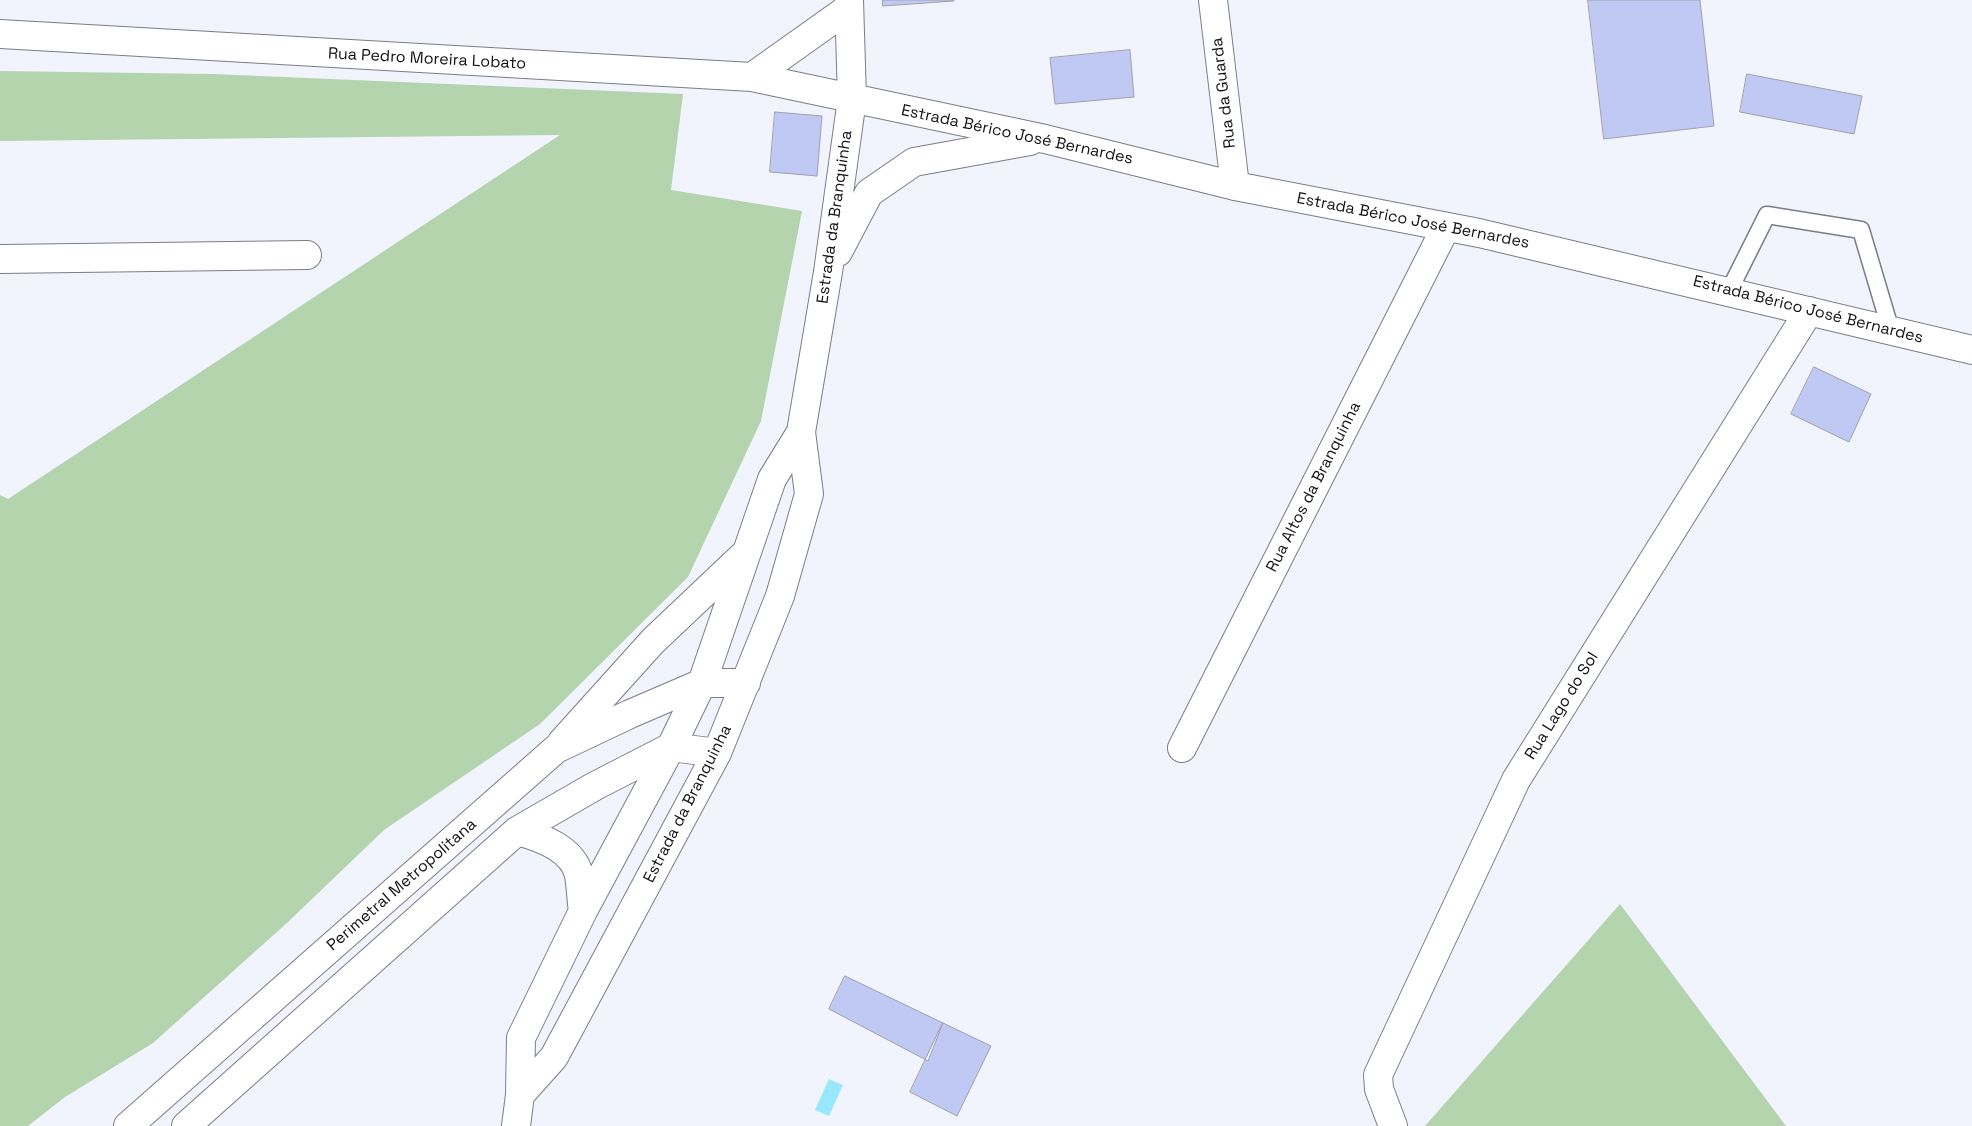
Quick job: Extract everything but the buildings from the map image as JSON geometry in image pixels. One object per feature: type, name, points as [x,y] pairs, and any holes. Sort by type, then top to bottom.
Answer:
[{"type":"main road","name":"Rua da Guarda","points":[[1213,0],[1235,186]]},
{"type":"main road","points":[[752,77],[849,4]]},
{"type":"main road","name":"Estrada da Branquinha","points":[[520,1094],[554,1057],[717,753],[780,596],[809,494],[801,432],[828,272],[852,99],[849,4]]},
{"type":"main road","name":"Rua Pedro Moreira Lobato","points":[[0,34],[752,77],[852,99]]},
{"type":"main road","name":"Estrada Bérico José Bernardes","points":[[852,99],[1045,138],[1235,186],[1446,227],[1729,291],[1972,350]]},
{"type":"main road","points":[[828,272],[869,192],[914,162],[1045,138]]},
{"type":"main road","name":"Rua Altos da Branquinha","points":[[1182,748],[1446,227]]},
{"type":"main road","points":[[0,259],[307,255]]},
{"type":"main road","name":"Rua Lago do Sol","points":[[1393,1126],[1379,1089],[1378,1075],[1516,780],[1809,311]]},
{"type":"main road","name":"Estrada da Branquinha","points":[[516,1126],[520,1094],[521,1038],[583,910],[671,747],[702,683],[772,479],[801,432]]},
{"type":"main road","points":[[556,749],[577,722],[653,641],[749,550]]},
{"type":"main road","points":[[702,683],[746,683]]},
{"type":"main road","name":"Perimetral Metropolitana","points":[[128,1126],[556,749],[702,683]]},
{"type":"main road","points":[[186,1126],[517,831],[595,786],[671,747],[717,753]]},
{"type":"main road","points":[[517,831],[554,843],[568,857],[579,873],[583,910]]},
{"type":"lane","points":[[1729,291],[1766,215],[1861,230],[1891,331]]},
{"type":"green space","points":[[0,71],[213,74],[683,94],[671,190],[802,211],[761,421],[688,577],[540,724],[384,830],[288,922],[153,1043],[65,1097],[28,1126],[0,1126],[0,495],[8,499],[560,135],[0,141]]},
{"type":"green space","points":[[1620,904],[1786,1126],[1425,1126]]},
{"type":"water","points":[[829,1079],[843,1085],[829,1116],[815,1110]]}]
